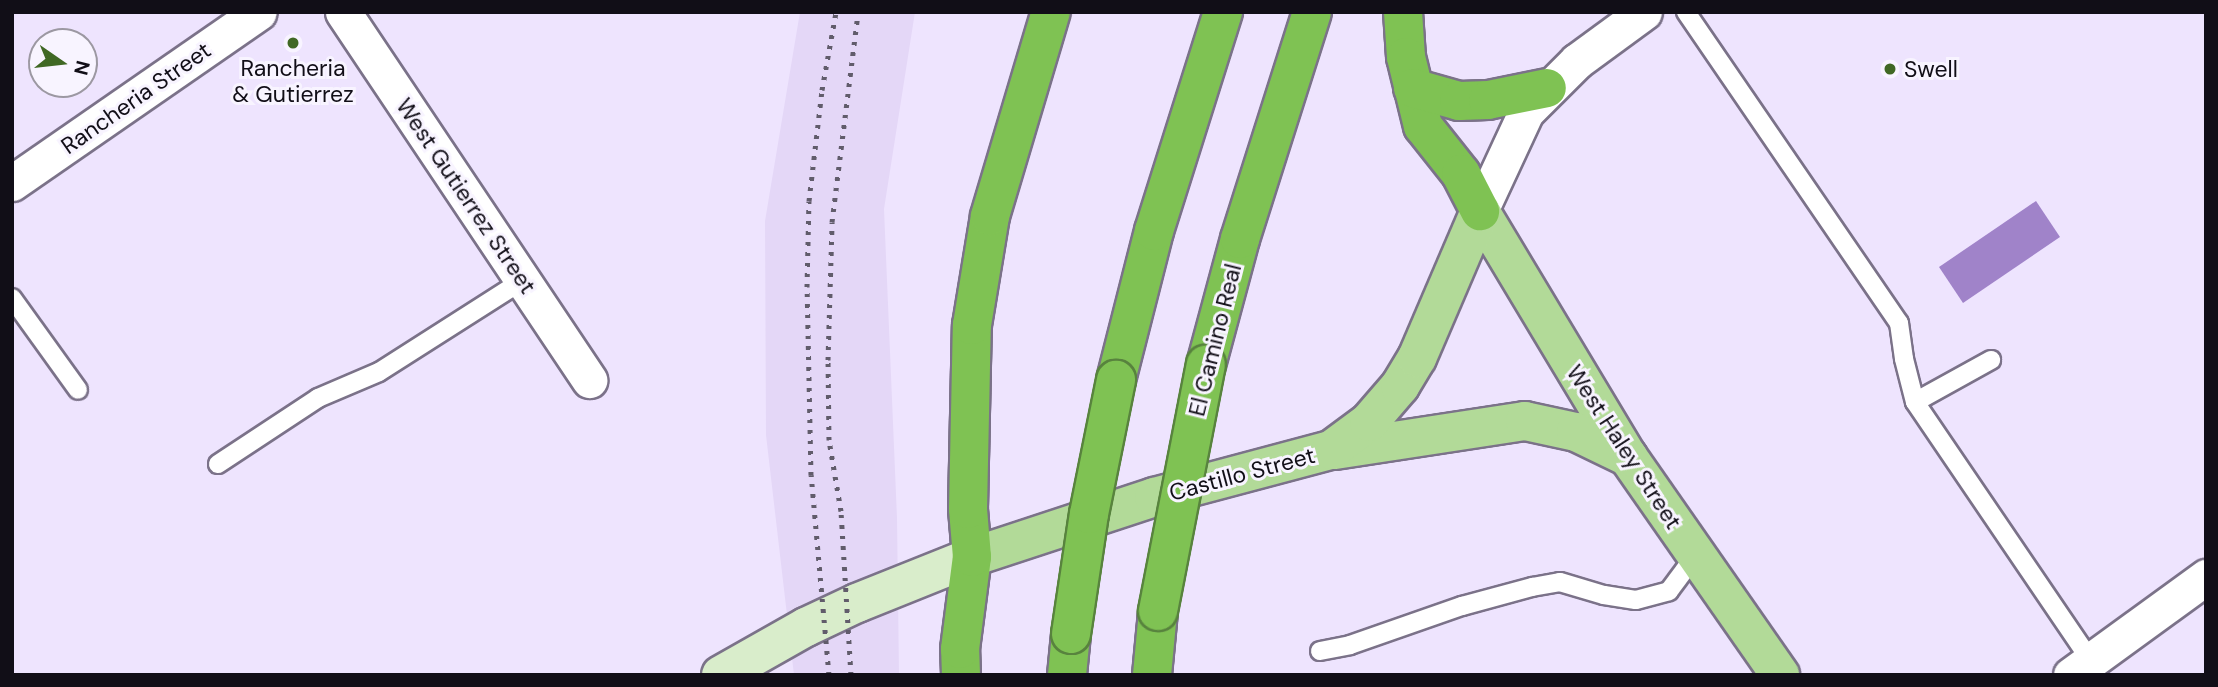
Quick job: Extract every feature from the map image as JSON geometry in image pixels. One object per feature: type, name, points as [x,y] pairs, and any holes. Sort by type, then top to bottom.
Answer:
[{"type":"highway","points":[[961,675],[960,649],[972,557],[968,509],[972,324],[990,216],[1051,12]]},
{"type":"highway","points":[[1066,675],[1088,514],[1116,380],[1154,231],[1223,12]]},
{"type":"highway","name":"El Camino Real","points":[[1152,675],[1158,611],[1206,365],[1240,239],[1312,12]]},
{"type":"highway","points":[[1403,12],[1406,57],[1423,127],[1461,174],[1480,211]]},
{"type":"highway","points":[[1413,88],[1459,101],[1488,100],[1547,88]]},
{"type":"main road","name":"Castillo Street","points":[[721,675],[806,627],[857,603],[972,557],[1166,494],[1331,450],[1369,422],[1400,386],[1417,358],[1480,211]]},
{"type":"main road","name":"West Haley Street","points":[[1480,211],[1628,457],[1780,675]]},
{"type":"main road","points":[[1331,450],[1525,421],[1577,432],[1628,457]]},
{"type":"street","name":"Rancheria Street","points":[[12,183],[259,12]]},
{"type":"street","name":"West Gutierrez Street","points":[[343,12],[589,380]]},
{"type":"street","name":"Castillo Street","points":[[1480,211],[1526,112],[1547,88],[1577,61],[1644,12]]},
{"type":"street","points":[[2081,668],[2206,577]]},
{"type":"lane","points":[[1686,12],[1899,323],[1915,402],[2081,668]]},
{"type":"lane","points":[[218,464],[318,398],[379,372],[522,281]]},
{"type":"lane","points":[[12,298],[78,390]]},
{"type":"lane","points":[[1915,402],[1991,360]]},
{"type":"lane","points":[[1320,651],[1350,645],[1462,606],[1560,582],[1604,595],[1636,600],[1669,591],[1695,556]]},
{"type":"shaded area","points":[[800,12],[915,12],[884,209],[897,518],[899,675],[794,675],[766,435],[765,221]]},
{"type":"shaded area","points":[[2036,201],[2060,237],[1963,303],[1939,267]]},
{"type":"railway","points":[[829,675],[811,475],[807,287],[809,201],[822,90],[836,12]]},
{"type":"railway","points":[[851,675],[841,511],[829,440],[828,360],[832,222],[858,12]]},
{"type":"place","name":"Rancheria & Gutierrez","points":[[293,43]]},
{"type":"place","name":"Swell","points":[[1890,69]]}]
